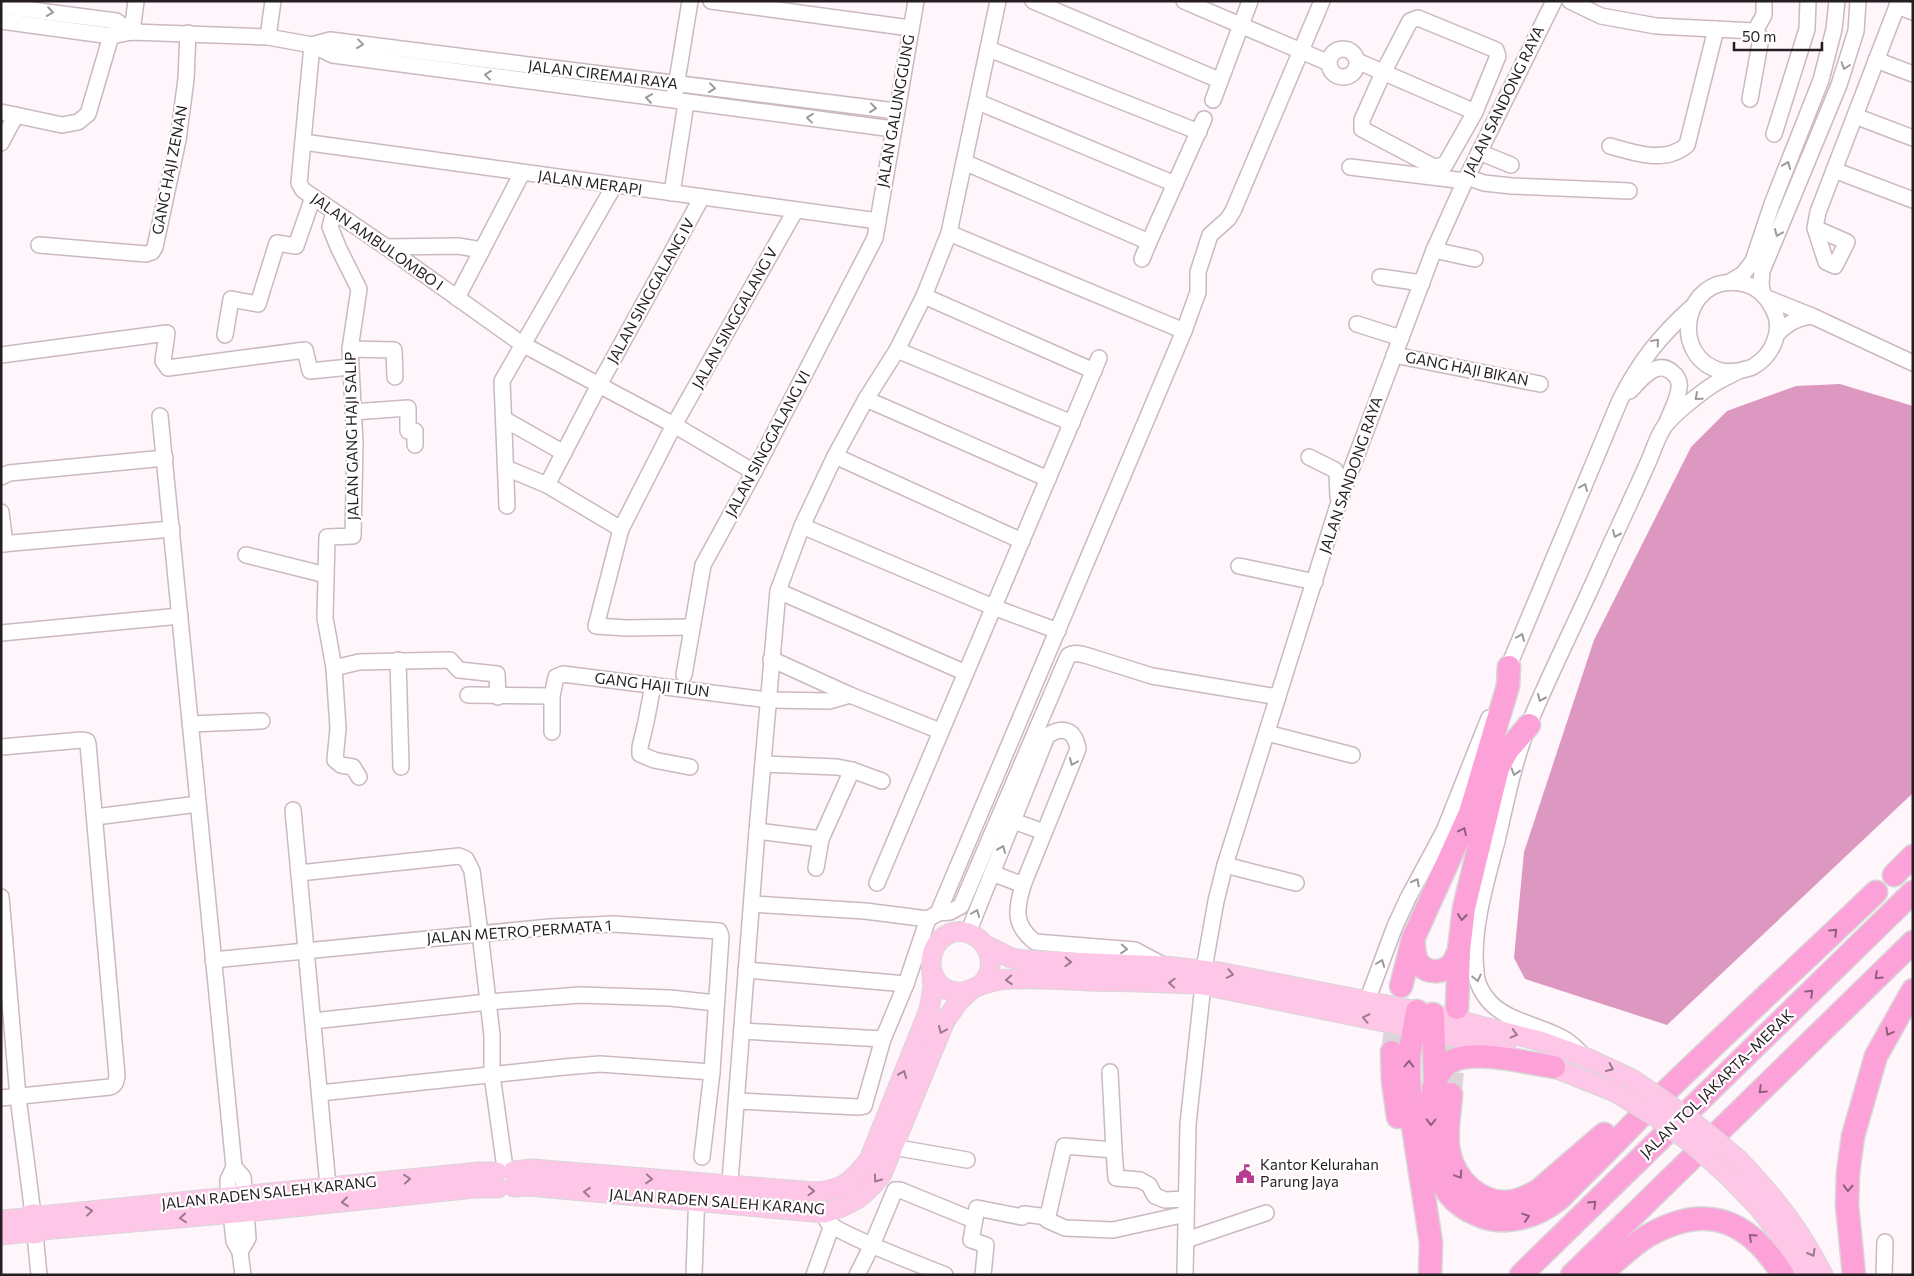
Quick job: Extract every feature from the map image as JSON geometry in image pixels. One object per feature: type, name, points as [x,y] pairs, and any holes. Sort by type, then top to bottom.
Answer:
[{"type":"highway","points":[[1401,986],[1413,939],[1470,813],[1508,686],[1509,667]]},
{"type":"highway","points":[[1457,1008],[1459,950],[1467,890],[1498,768],[1507,751],[1529,726]]},
{"type":"highway","points":[[1894,875],[1913,856]]},
{"type":"highway","points":[[1554,1067],[1490,1058],[1464,1057],[1444,1066],[1443,1088],[1449,1150],[1453,1166],[1459,1177],[1477,1194],[1501,1202],[1527,1197],[1539,1190],[1748,1015],[1876,892]]},
{"type":"highway","name":"JALAN TOL JAKARTA–MERAK","points":[[1521,1275],[1913,892]]},
{"type":"highway","points":[[1413,939],[1416,957],[1420,965],[1431,972],[1445,971],[1453,964],[1459,950]]},
{"type":"highway","points":[[1572,1275],[1913,942]]},
{"type":"highway","points":[[1854,1275],[1847,1205],[1848,1173],[1853,1136],[1876,1056],[1913,990]]},
{"type":"highway","points":[[1424,1021],[1443,1088]]},
{"type":"highway","points":[[1424,1021],[1409,1056],[1409,1077],[1411,1113],[1432,1243],[1430,1272]]},
{"type":"highway","points":[[1392,1052],[1393,1082],[1418,1244],[1430,1272]]},
{"type":"highway","points":[[1600,1275],[1649,1234],[1687,1220],[1711,1218],[1746,1231],[1762,1246],[1783,1275]]},
{"type":"main road","points":[[1803,1275],[1787,1244],[1759,1208],[1733,1167],[1708,1132],[1632,1080],[1587,1058],[1540,1041],[1424,1021],[1203,978],[1164,966],[1010,958],[968,933],[955,932],[943,937],[934,947],[930,960],[932,973],[941,985],[954,992],[1013,979],[1170,983],[1203,978],[1367,1001],[1424,1021],[1473,1041],[1554,1067],[1615,1092],[1656,1117],[1691,1143],[1733,1167],[1772,1195],[1792,1222],[1823,1275]]},
{"type":"main road","points":[[975,988],[989,974],[991,960],[987,946]]},
{"type":"main road","name":"JALAN RADEN SALEH KARANG","points":[[1,1234],[34,1224],[238,1204],[475,1188],[532,1169],[698,1184],[815,1192],[832,1191],[845,1185],[856,1176],[869,1160],[929,1010],[932,973]]},
{"type":"main road","name":"JALAN RADEN SALEH KARANG","points":[[238,1204],[328,1186],[479,1172],[506,1177],[528,1186],[696,1202],[828,1219],[867,1193],[882,1174],[945,1022],[959,1001],[975,988]]},
{"type":"main road","name":"JALAN RADEN SALEH KARANG","points":[[1,1220],[34,1224]]},
{"type":"street","points":[[132,32],[136,1]]},
{"type":"street","points":[[268,37],[273,1]]},
{"type":"street","points":[[672,193],[680,102],[676,84],[690,1]]},
{"type":"street","points":[[711,1],[779,6],[910,28]]},
{"type":"street","name":"JALAN GALUNGGUNG","points":[[878,221],[916,1]]},
{"type":"street","points":[[728,1206],[778,591],[802,526],[836,456],[866,400],[897,350],[924,296],[949,232],[998,1]]},
{"type":"street","points":[[1033,1],[1219,80]]},
{"type":"street","points":[[1184,1],[1329,63]]},
{"type":"street","points":[[1213,100],[1250,1]]},
{"type":"street","points":[[737,1101],[811,1106],[864,1106],[883,1039],[933,916],[1058,631],[1184,332],[1198,292],[1198,272],[1210,235],[1228,219],[1233,211],[1322,1]]},
{"type":"street","name":"JALAN SANDONG RAYA","points":[[1185,1275],[1188,1124],[1203,978],[1214,910],[1225,865],[1339,502],[1394,355],[1434,250],[1466,179],[1554,1]]},
{"type":"street","points":[[1570,1],[1601,16],[1656,26],[1755,31],[1761,38],[1750,99]]},
{"type":"street","points":[[1755,31],[1764,15],[1764,1]]},
{"type":"street","points":[[1774,134],[1807,29],[1808,1]]},
{"type":"street","points":[[1730,282],[1743,274],[1753,261],[1772,204],[1821,80],[1834,29],[1837,1]]},
{"type":"street","points":[[1664,427],[1705,390],[1739,371],[1753,367],[1764,359],[1773,347],[1777,334],[1776,315],[1765,296],[1761,284],[1762,271],[1838,85],[1856,32],[1858,1]]},
{"type":"street","points":[[1815,228],[1818,212],[1898,4],[1913,12]]},
{"type":"street","name":"JALAN CIREMAI RAYA","points":[[2,14],[116,21],[132,32]]},
{"type":"street","name":"JALAN CIREMAI RAYA","points":[[2,14],[111,36],[132,32],[188,33],[268,37],[312,45],[330,40],[548,75],[680,102],[893,129]]},
{"type":"street","points":[[1418,18],[1496,50],[1498,56],[1475,112],[1445,166],[1434,167],[1362,129],[1362,120],[1383,73],[1410,21],[1418,18]]},
{"type":"street","points":[[1610,146],[1644,155],[1658,155],[1678,152],[1687,145],[1716,28]]},
{"type":"street","name":"GANG HAJI ZENAN","points":[[39,245],[146,254],[152,252],[155,247],[178,140],[186,79],[188,33]]},
{"type":"street","points":[[1,143],[9,113],[62,125],[78,122],[88,114],[111,36]]},
{"type":"street","name":"JALAN AMBULOMBO I","points":[[312,45],[299,183],[303,190],[386,246],[522,344],[674,425],[754,472]]},
{"type":"street","points":[[989,49],[1202,125],[1142,259]]},
{"type":"street","points":[[1346,49],[1354,54],[1357,61],[1356,69],[1351,75],[1344,77],[1336,75],[1330,70],[1331,55],[1338,50],[1346,49]]},
{"type":"street","points":[[1876,60],[1913,74]]},
{"type":"street","points":[[1357,61],[1475,112]]},
{"type":"street","name":"JALAN CIREMAI RAYA","points":[[548,75],[676,84],[896,111]]},
{"type":"street","points":[[784,115],[787,98]]},
{"type":"street","points":[[978,102],[1174,184]]},
{"type":"street","points":[[1855,116],[1913,138]]},
{"type":"street","name":"JALAN MERAPI","points":[[303,142],[878,221]]},
{"type":"street","points":[[1479,152],[1511,164]]},
{"type":"street","points":[[964,162],[1149,242]]},
{"type":"street","points":[[1350,168],[1466,179],[1512,186],[1629,191]]},
{"type":"street","points":[[1834,170],[1913,200]]},
{"type":"street","points":[[457,298],[522,173]]},
{"type":"street","points":[[507,506],[502,381],[614,186]]},
{"type":"street","points":[[225,335],[232,299],[258,304],[277,243],[296,246],[313,197]]},
{"type":"street","name":"JALAN SINGGALANG IV","points":[[547,485],[599,385],[702,198]]},
{"type":"street","points":[[1772,204],[1787,211]]},
{"type":"street","name":"JALAN SINGGALANG V","points":[[691,627],[627,628],[596,626],[621,529],[674,425],[795,211]]},
{"type":"street","name":"JALAN GANG HAJI SALIP","points":[[334,212],[330,227],[359,289],[350,349],[355,443],[353,536],[327,537],[325,618],[334,668],[338,728],[336,760],[341,766],[353,767],[359,777]]},
{"type":"street","name":"JALAN SINGGALANG VI","points":[[684,675],[703,565],[754,472],[875,238],[878,221]]},
{"type":"street","points":[[949,232],[1184,332]]},
{"type":"street","points":[[386,246],[458,246],[482,250]]},
{"type":"street","points":[[1434,250],[1475,259]]},
{"type":"street","points":[[1380,277],[1422,283]]},
{"type":"street","points":[[1367,1001],[1398,919],[1444,831],[1509,667],[1620,400],[1634,373],[1648,352],[1666,331],[1693,306],[1700,296],[1719,284],[1730,282],[1748,285],[1765,296],[1913,363]]},
{"type":"street","points":[[877,883],[1097,365],[924,296]]},
{"type":"street","points":[[1693,306],[1688,321],[1689,338],[1696,352],[1707,364],[1722,371],[1739,371]]},
{"type":"street","points":[[1777,334],[1789,322],[1800,317],[1812,316]]},
{"type":"street","points":[[1357,324],[1401,338]]},
{"type":"street","points":[[1,355],[167,333],[163,361],[168,368],[305,350],[310,371],[350,367]]},
{"type":"street","points":[[350,349],[394,350],[395,377]]},
{"type":"street","points":[[897,350],[1072,423]]},
{"type":"street","name":"GANG HAJI BIKAN","points":[[1394,355],[1540,384]]},
{"type":"street","points":[[1587,1058],[1568,1041],[1495,1008],[1487,1000],[1477,982],[1475,957],[1483,895],[1508,794],[1529,726],[1664,427],[1680,386],[1676,376],[1668,369],[1658,368],[1648,372],[1620,400]]},
{"type":"street","points":[[866,400],[1048,479]]},
{"type":"street","points":[[353,412],[408,408],[408,431],[415,432],[415,445]]},
{"type":"street","points":[[160,416],[234,1166],[228,1180],[238,1204],[248,1238],[240,1252],[243,1275]]},
{"type":"street","points":[[504,419],[564,453]]},
{"type":"street","points":[[836,456],[1022,541]]},
{"type":"street","points":[[1309,457],[1335,470],[1339,502]]},
{"type":"street","points":[[1,477],[9,473],[165,458]]},
{"type":"street","points":[[506,468],[547,485],[621,529]]},
{"type":"street","points":[[1,512],[3,544],[172,529]]},
{"type":"street","points":[[802,526],[994,607],[1058,631]]},
{"type":"street","points":[[246,554],[326,575]]},
{"type":"street","points":[[1239,566],[1314,582]]},
{"type":"street","points":[[778,591],[966,673]]},
{"type":"street","points":[[1,633],[180,616]]},
{"type":"street","points":[[752,904],[933,916],[950,912],[961,906],[1068,656],[1071,654],[1078,653],[1152,676],[1278,697]]},
{"type":"street","points":[[771,659],[850,695],[940,731]]},
{"type":"street","points":[[398,660],[401,767]]},
{"type":"street","points":[[334,668],[358,662],[450,660],[459,670],[497,674],[498,697]]},
{"type":"street","name":"GANG HAJI TIUN","points":[[552,696],[556,677],[563,674],[768,700],[829,701],[850,695]]},
{"type":"street","points":[[653,685],[640,754],[654,760],[690,767]]},
{"type":"street","points":[[468,696],[552,696],[552,732]]},
{"type":"street","points":[[190,724],[262,721]]},
{"type":"street","points":[[968,933],[1047,736],[1054,731],[1063,730],[1071,733],[1077,740],[1078,749],[1023,885],[1018,902],[1018,920],[1024,934],[1035,942],[1135,950],[1164,966]]},
{"type":"street","points":[[1267,733],[1352,755]]},
{"type":"street","points":[[1,747],[87,741],[95,817],[116,1082],[110,1086],[1,1098]]},
{"type":"street","points":[[763,764],[837,767],[852,770],[882,781]]},
{"type":"street","points":[[816,868],[821,839],[852,770]]},
{"type":"street","points":[[95,817],[198,804]]},
{"type":"street","points":[[293,810],[328,1186]]},
{"type":"street","points":[[1013,820],[1044,832]]},
{"type":"street","points":[[757,831],[821,839]]},
{"type":"street","points":[[299,873],[459,856],[466,859],[472,871],[480,933],[492,1035],[492,1074],[506,1177]]},
{"type":"street","points":[[1225,865],[1296,883]]},
{"type":"street","points":[[992,873],[1023,885]]},
{"type":"street","points":[[1,897],[18,1097],[39,1275]]},
{"type":"street","name":"JALAN METRO PERMATA 1","points":[[213,960],[480,933],[613,924],[719,931],[721,936],[712,1072],[702,1157]]},
{"type":"street","points":[[746,970],[906,984]]},
{"type":"street","points":[[313,1021],[488,1002],[580,995],[670,998],[716,1003]]},
{"type":"street","points":[[742,1031],[883,1039]]},
{"type":"street","points":[[320,1093],[600,1064],[712,1072]]},
{"type":"street","points":[[1110,1072],[1116,1178],[1140,1180],[1149,1185],[1155,1196],[1186,1207]]},
{"type":"street","points":[[1048,1218],[1064,1146],[1114,1150]]},
{"type":"street","points":[[893,1147],[967,1160]]},
{"type":"street","points":[[694,1275],[698,1184]]},
{"type":"street","points":[[857,1275],[896,1189],[971,1219]]},
{"type":"street","points":[[982,1275],[986,1245],[971,1240],[977,1208],[1022,1216],[1024,1214],[1048,1218],[1047,1220],[1065,1228],[1113,1230],[1186,1207]]},
{"type":"street","points":[[1186,1240],[1266,1213]]},
{"type":"street","points":[[814,1275],[828,1219],[872,1245],[945,1275]]},
{"type":"street","points":[[1884,1275],[1885,1242]]},
{"type":"shaded area","points":[[1840,384],[1913,406],[1913,793],[1667,1025],[1525,979],[1514,958],[1524,852],[1594,640],[1691,447],[1727,411],[1796,386]]},
{"type":"tunnel","points":[[1392,1052],[1401,986]]},
{"type":"tunnel","points":[[1451,1094],[1455,1044]]},
{"type":"place","name":"Kantor Kelurahan Parung Jaya","points":[[1245,1174]]}]
